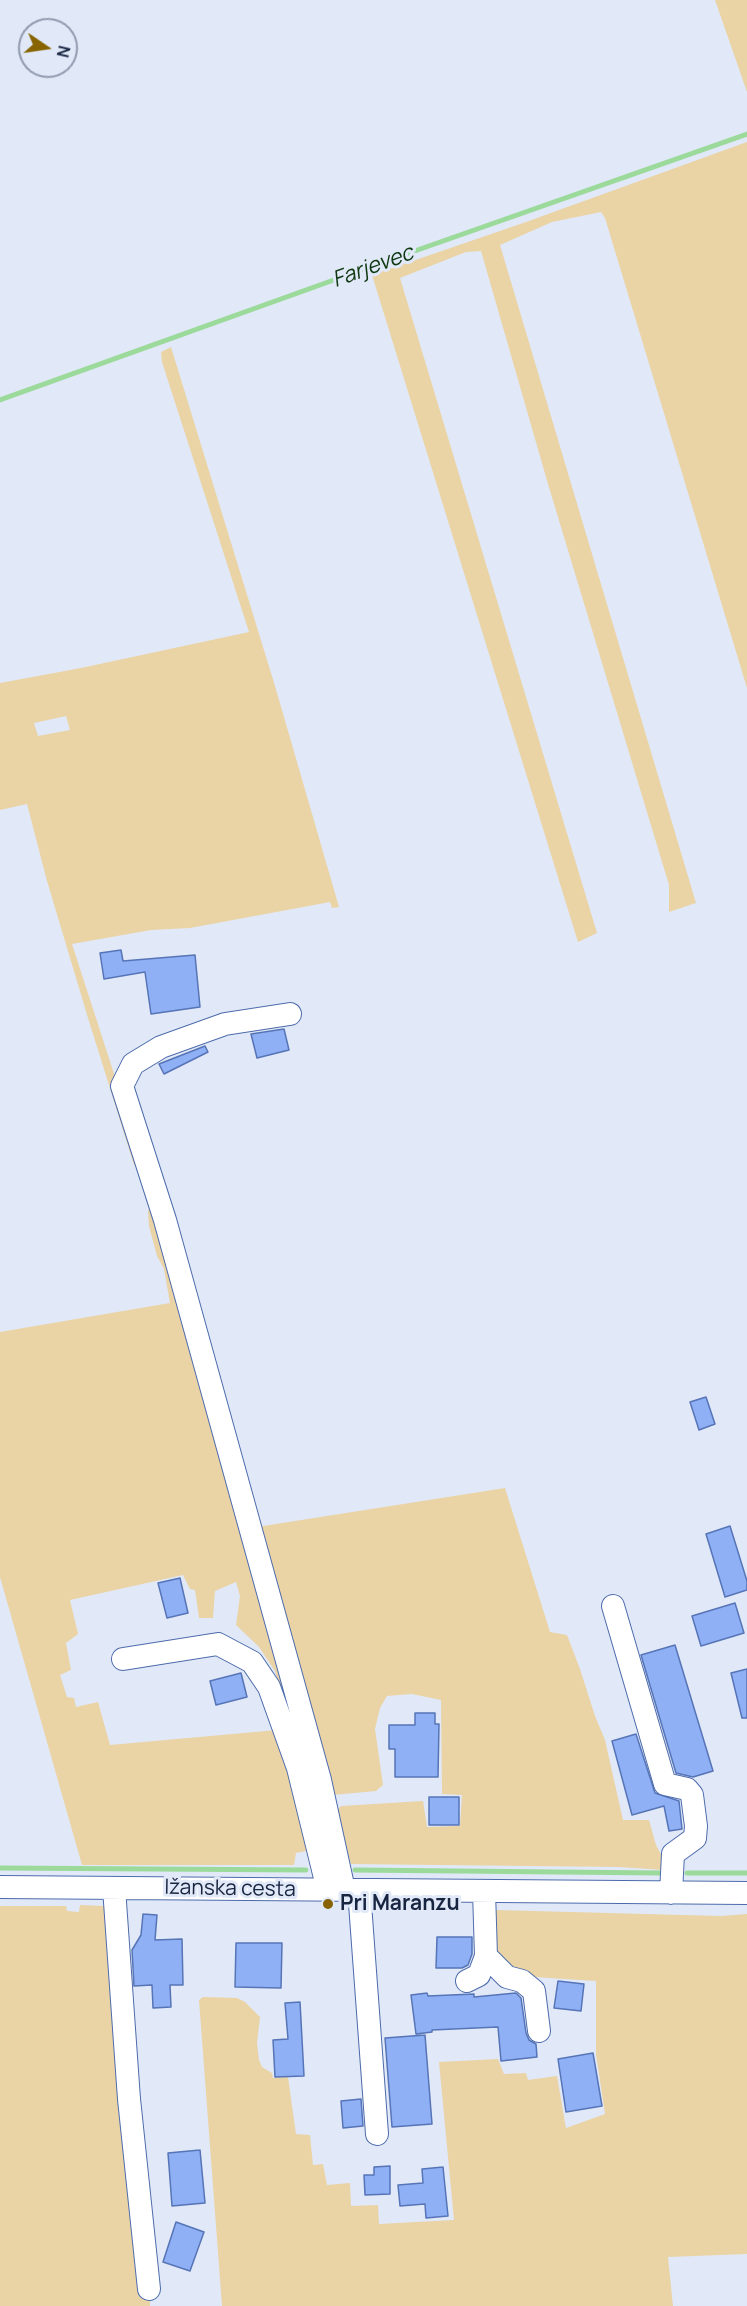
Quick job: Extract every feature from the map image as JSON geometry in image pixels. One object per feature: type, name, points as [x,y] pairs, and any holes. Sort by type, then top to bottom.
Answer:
[{"type":"street","points":[[290,1014],[225,1024],[161,1047],[133,1064],[122,1086],[165,1220],[320,1780],[344,1890],[377,2134]]},
{"type":"street","points":[[614,1606],[665,1784],[687,1789],[692,1795],[696,1826],[694,1838],[672,1854],[671,1893]]},
{"type":"street","points":[[123,1659],[218,1644],[252,1662],[269,1687],[344,1890]]},
{"type":"street","name":"Ižanska cesta","points":[[0,1887],[747,1893]]},
{"type":"street","points":[[114,1888],[129,2099],[149,2289]]},
{"type":"street","points":[[467,1981],[479,1975],[486,1956],[484,1891]]},
{"type":"street","points":[[486,1956],[507,1977],[522,1981],[534,1991],[539,2031]]},
{"type":"shaded area","points":[[715,0],[747,0],[747,92]]},
{"type":"shaded area","points":[[747,142],[747,688],[605,218],[601,212],[552,222],[500,245],[696,903],[669,912],[669,885],[548,484],[481,251],[466,252],[400,278],[597,933],[578,942],[372,275]]},
{"type":"shaded area","points":[[171,347],[275,686],[339,907],[332,908],[330,902],[190,928],[151,930],[72,944],[141,1166],[134,1165],[47,881],[27,804],[0,810],[0,683],[249,632],[162,362],[161,352]],"holes":[[[66,716],[70,730],[38,736],[34,723]]]},
{"type":"shaded area","points":[[151,1200],[283,1657],[295,1740],[275,1671],[259,1647],[236,1625],[240,1596],[236,1582],[215,1591],[213,1618],[199,1618],[195,1590],[190,1589],[183,1575],[70,1600],[78,1634],[66,1643],[71,1670],[60,1675],[67,1697],[74,1698],[76,1707],[98,1702],[110,1745],[277,1730],[311,1850],[296,1853],[294,1865],[82,1865],[0,1577],[0,1332],[170,1303],[164,1269],[157,1256],[149,1226],[148,1212]]},
{"type":"shaded area","points":[[505,1488],[550,1632],[567,1635],[580,1669],[605,1740],[623,1820],[649,1820],[656,1845],[666,1864],[663,1870],[619,1867],[351,1864],[336,1811],[341,1806],[423,1801],[427,1827],[460,1826],[462,1795],[442,1794],[441,1700],[412,1694],[387,1696],[380,1708],[375,1729],[383,1785],[376,1791],[332,1795],[257,1527]]},
{"type":"shaded area","points":[[80,1905],[104,1906],[139,2255],[140,2298],[150,2298],[150,2306],[0,2306],[0,1906],[66,1906],[67,1911],[79,1912]]},
{"type":"shaded area","points":[[496,1910],[721,1916],[747,1914],[747,2254],[668,2257],[673,2306],[222,2306],[199,2000],[203,1997],[237,1998],[245,2002],[260,2017],[257,2043],[259,2060],[262,2067],[272,2073],[273,2078],[288,2077],[296,2134],[310,2135],[313,2165],[323,2164],[327,2185],[350,2183],[351,2206],[378,2205],[379,2224],[454,2220],[439,2062],[498,2059],[504,2074],[526,2073],[528,2080],[557,2076],[566,2128],[605,2114],[596,2054],[596,1981],[534,1977],[497,1962],[492,1922]]},
{"type":"building","points":[[121,950],[123,961],[195,955],[200,1007],[151,1014],[145,972],[104,979],[100,953]]},
{"type":"building","points":[[284,1029],[289,1050],[257,1058],[251,1034]]},
{"type":"building","points":[[205,1046],[208,1052],[164,1074],[159,1064]]},
{"type":"building","points":[[706,1397],[715,1424],[699,1430],[690,1402]]},
{"type":"building","points":[[730,1526],[747,1581],[747,1590],[725,1597],[706,1534]]},
{"type":"building","points":[[180,1578],[188,1613],[167,1618],[158,1583]]},
{"type":"building","points":[[735,1603],[744,1633],[701,1646],[692,1616]]},
{"type":"building","points":[[675,1645],[713,1771],[693,1777],[676,1773],[641,1655]]},
{"type":"building","points":[[747,1669],[747,1718],[742,1718],[731,1673]]},
{"type":"building","points":[[241,1673],[247,1697],[216,1705],[210,1681]]},
{"type":"building","points":[[415,1713],[435,1713],[435,1724],[439,1724],[438,1777],[395,1777],[395,1749],[389,1749],[389,1725],[415,1725]]},
{"type":"building","points":[[636,1734],[655,1793],[679,1801],[682,1829],[669,1831],[664,1806],[632,1815],[612,1741]]},
{"type":"building","points":[[429,1797],[459,1797],[459,1825],[429,1825]]},
{"type":"building","points":[[143,1914],[157,1915],[155,1940],[182,1939],[183,1985],[170,1985],[171,2007],[153,2008],[152,1985],[134,1986],[132,1950],[141,1935]]},
{"type":"building","points":[[437,1937],[472,1937],[472,1954],[468,1965],[462,1968],[436,1968]]},
{"type":"building","points":[[236,1943],[282,1943],[281,1988],[235,1987]]},
{"type":"building","points":[[558,1981],[584,1984],[581,2011],[554,2008]]},
{"type":"building","points":[[427,1993],[428,1996],[474,1994],[474,1997],[516,1993],[521,1998],[526,2033],[529,2040],[536,2044],[537,2057],[501,2061],[498,2027],[432,2030],[432,2032],[416,2034],[411,1995]]},
{"type":"building","points":[[300,2002],[304,2076],[275,2077],[273,2040],[288,2039],[285,2003]]},
{"type":"building","points":[[425,2035],[432,2124],[392,2127],[385,2038]]},
{"type":"building","points":[[593,2053],[602,2106],[566,2112],[558,2059]]},
{"type":"building","points":[[361,2099],[363,2126],[343,2128],[341,2101]]},
{"type":"building","points":[[200,2150],[205,2203],[172,2206],[168,2153]]},
{"type":"building","points":[[390,2166],[390,2194],[365,2195],[364,2175],[374,2175],[374,2167]]},
{"type":"building","points":[[443,2167],[448,2216],[426,2218],[425,2204],[400,2206],[398,2185],[423,2183],[422,2169]]},
{"type":"building","points":[[176,2222],[204,2232],[190,2271],[163,2262]]},
{"type":"waterway","name":"Farjevec","points":[[0,400],[747,134]]},
{"type":"waterway","points":[[0,1868],[306,1870]]},
{"type":"waterway","points":[[355,1870],[660,1873]]},
{"type":"waterway","points":[[687,1873],[747,1873]]},
{"type":"place","name":"Pri Maranzu","points":[[328,1904]]}]
